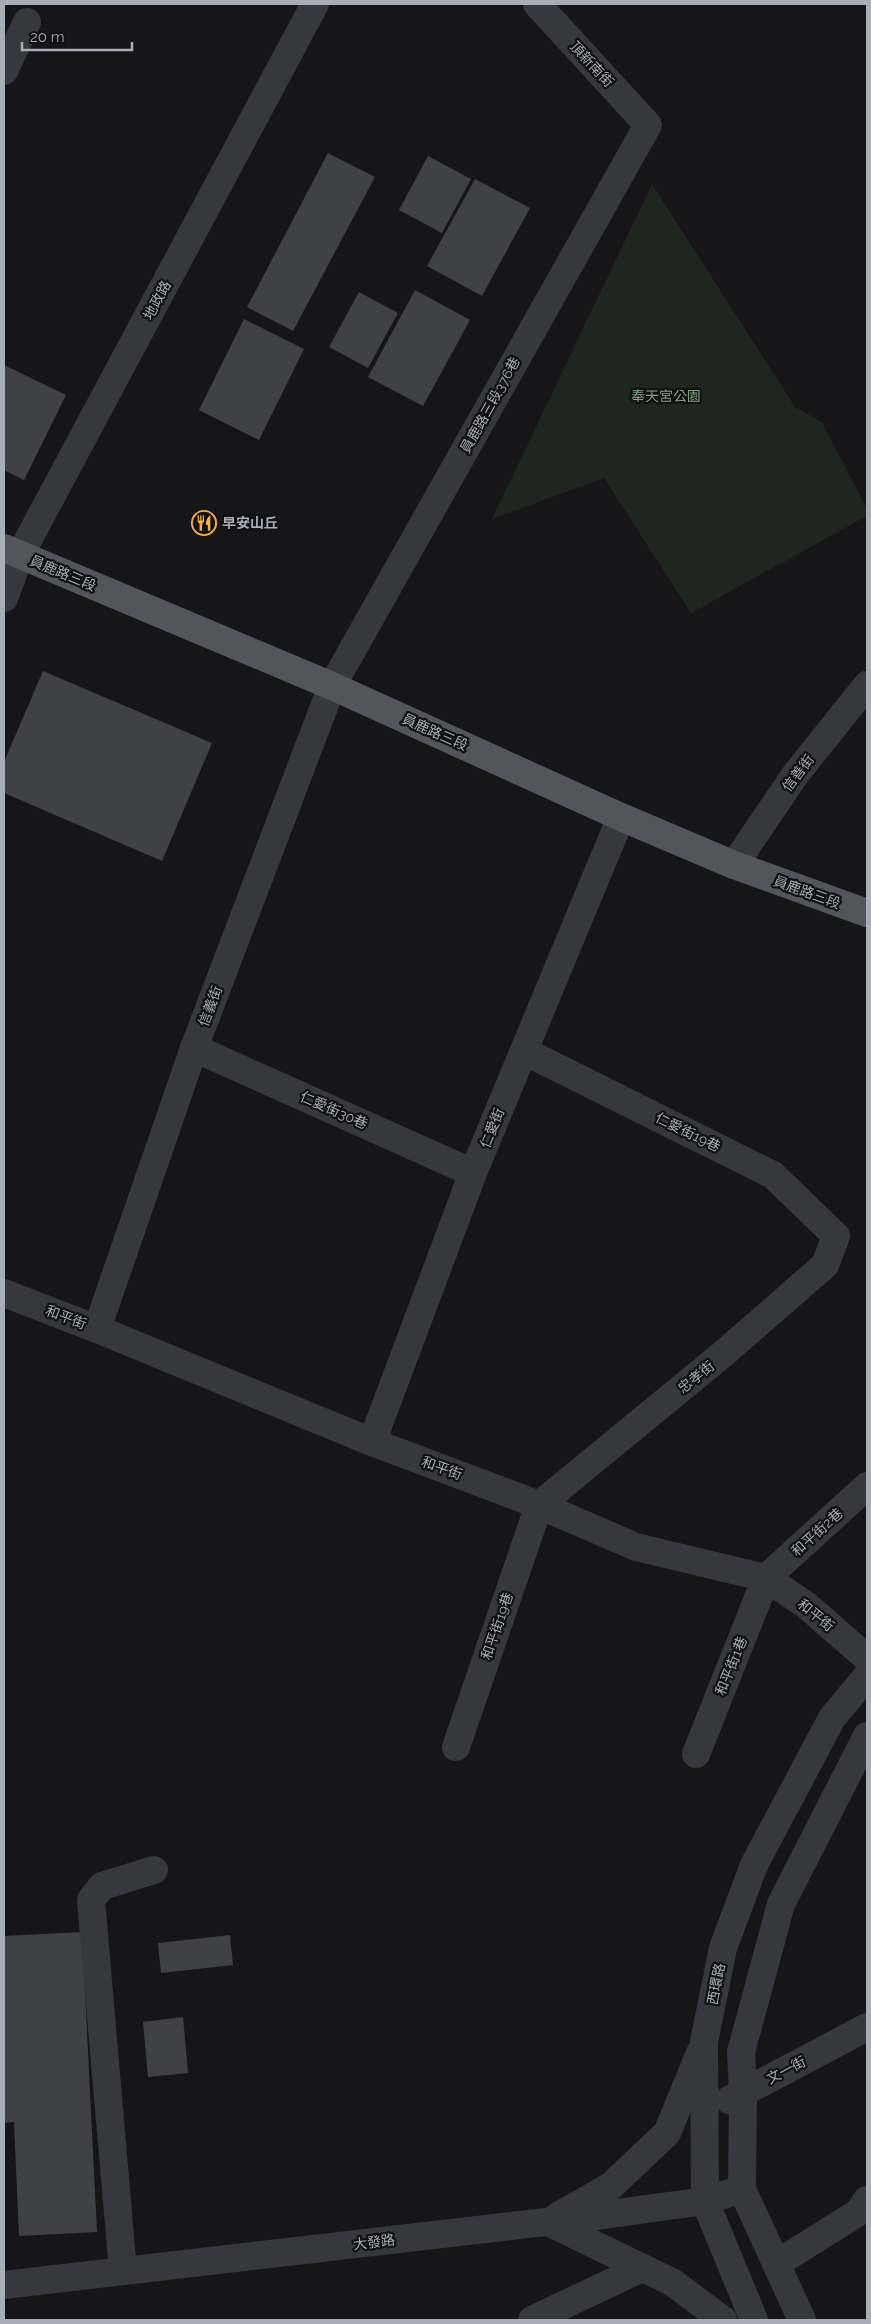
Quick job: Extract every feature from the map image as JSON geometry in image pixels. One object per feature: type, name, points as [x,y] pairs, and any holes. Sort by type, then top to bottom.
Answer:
[{"type":"main road","name":"員鹿路三段","points":[[12,551],[332,686],[621,817],[734,865],[867,913]]},
{"type":"street","name":"地政路","points":[[4,598],[12,551],[315,4]]},
{"type":"street","name":"頂新南街","points":[[537,4],[648,125]]},
{"type":"street","points":[[4,71],[26,22]]},
{"type":"street","name":"員鹿路三段376巷","points":[[332,686],[648,125]]},
{"type":"street","name":"信善街","points":[[734,865],[795,775],[867,685]]},
{"type":"street","name":"信義街","points":[[96,1329],[194,1048],[332,686]]},
{"type":"street","name":"仁愛街","points":[[372,1442],[473,1173],[621,817]]},
{"type":"street","name":"仁愛街30巷","points":[[194,1048],[473,1173]]},
{"type":"street","name":"仁愛街19巷","points":[[524,1051],[772,1175],[836,1236]]},
{"type":"street","name":"忠孝街","points":[[539,1505],[723,1354],[825,1265],[836,1236]]},
{"type":"street","name":"和平街","points":[[4,1293],[372,1442],[539,1505],[636,1547],[766,1578],[806,1605],[867,1658]]},
{"type":"street","name":"和平街2巷","points":[[766,1578],[867,1486]]},
{"type":"street","name":"和平街19巷","points":[[456,1747],[539,1505]]},
{"type":"street","name":"和平街1巷","points":[[696,1754],[766,1578]]},
{"type":"street","name":"西環路","points":[[754,2320],[705,2201],[704,2042],[723,1948],[754,1865],[832,1718],[867,1676]]},
{"type":"street","points":[[802,2320],[742,2189],[743,2093],[741,2052],[781,1904],[867,1736]]},
{"type":"street","points":[[123,2271],[91,1900],[102,1886],[154,1870]]},
{"type":"street","name":"文一街","points":[[705,2114],[867,2027]]},
{"type":"street","points":[[548,2222],[611,2186],[667,2133],[704,2042]]},
{"type":"street","name":"大發路","points":[[4,2285],[548,2222],[705,2201],[742,2189]]},
{"type":"street","points":[[776,2264],[859,2212],[867,2200]]},
{"type":"street","points":[[548,2222],[672,2282],[723,2320]]},
{"type":"street","points":[[532,2320],[642,2268]]},
{"type":"green space","name":"奉天宮公園","points":[[652,184],[795,407],[822,422],[867,509],[867,516],[691,613],[604,478],[492,519]]},
{"type":"building","points":[[328,153],[375,177],[293,331],[247,307]]},
{"type":"building","points":[[428,156],[471,179],[442,233],[399,210]]},
{"type":"building","points":[[475,179],[530,208],[482,296],[427,266]]},
{"type":"building","points":[[415,290],[470,320],[423,406],[368,377]]},
{"type":"building","points":[[359,292],[398,313],[368,368],[329,347]]},
{"type":"building","points":[[244,319],[304,349],[259,440],[199,410]]},
{"type":"building","points":[[4,365],[66,395],[24,480],[4,470]]},
{"type":"building","points":[[43,671],[212,743],[162,861],[4,793],[4,762]]},
{"type":"building","points":[[82,1932],[97,2232],[19,2236],[14,2122],[4,2123],[4,1936]]},
{"type":"building","points":[[230,1935],[233,1965],[161,1973],[158,1943]]},
{"type":"building","points":[[183,2017],[188,2073],[148,2077],[143,2022]]},
{"type":"place","name":"早安山丘","points":[[204,523]]}]
